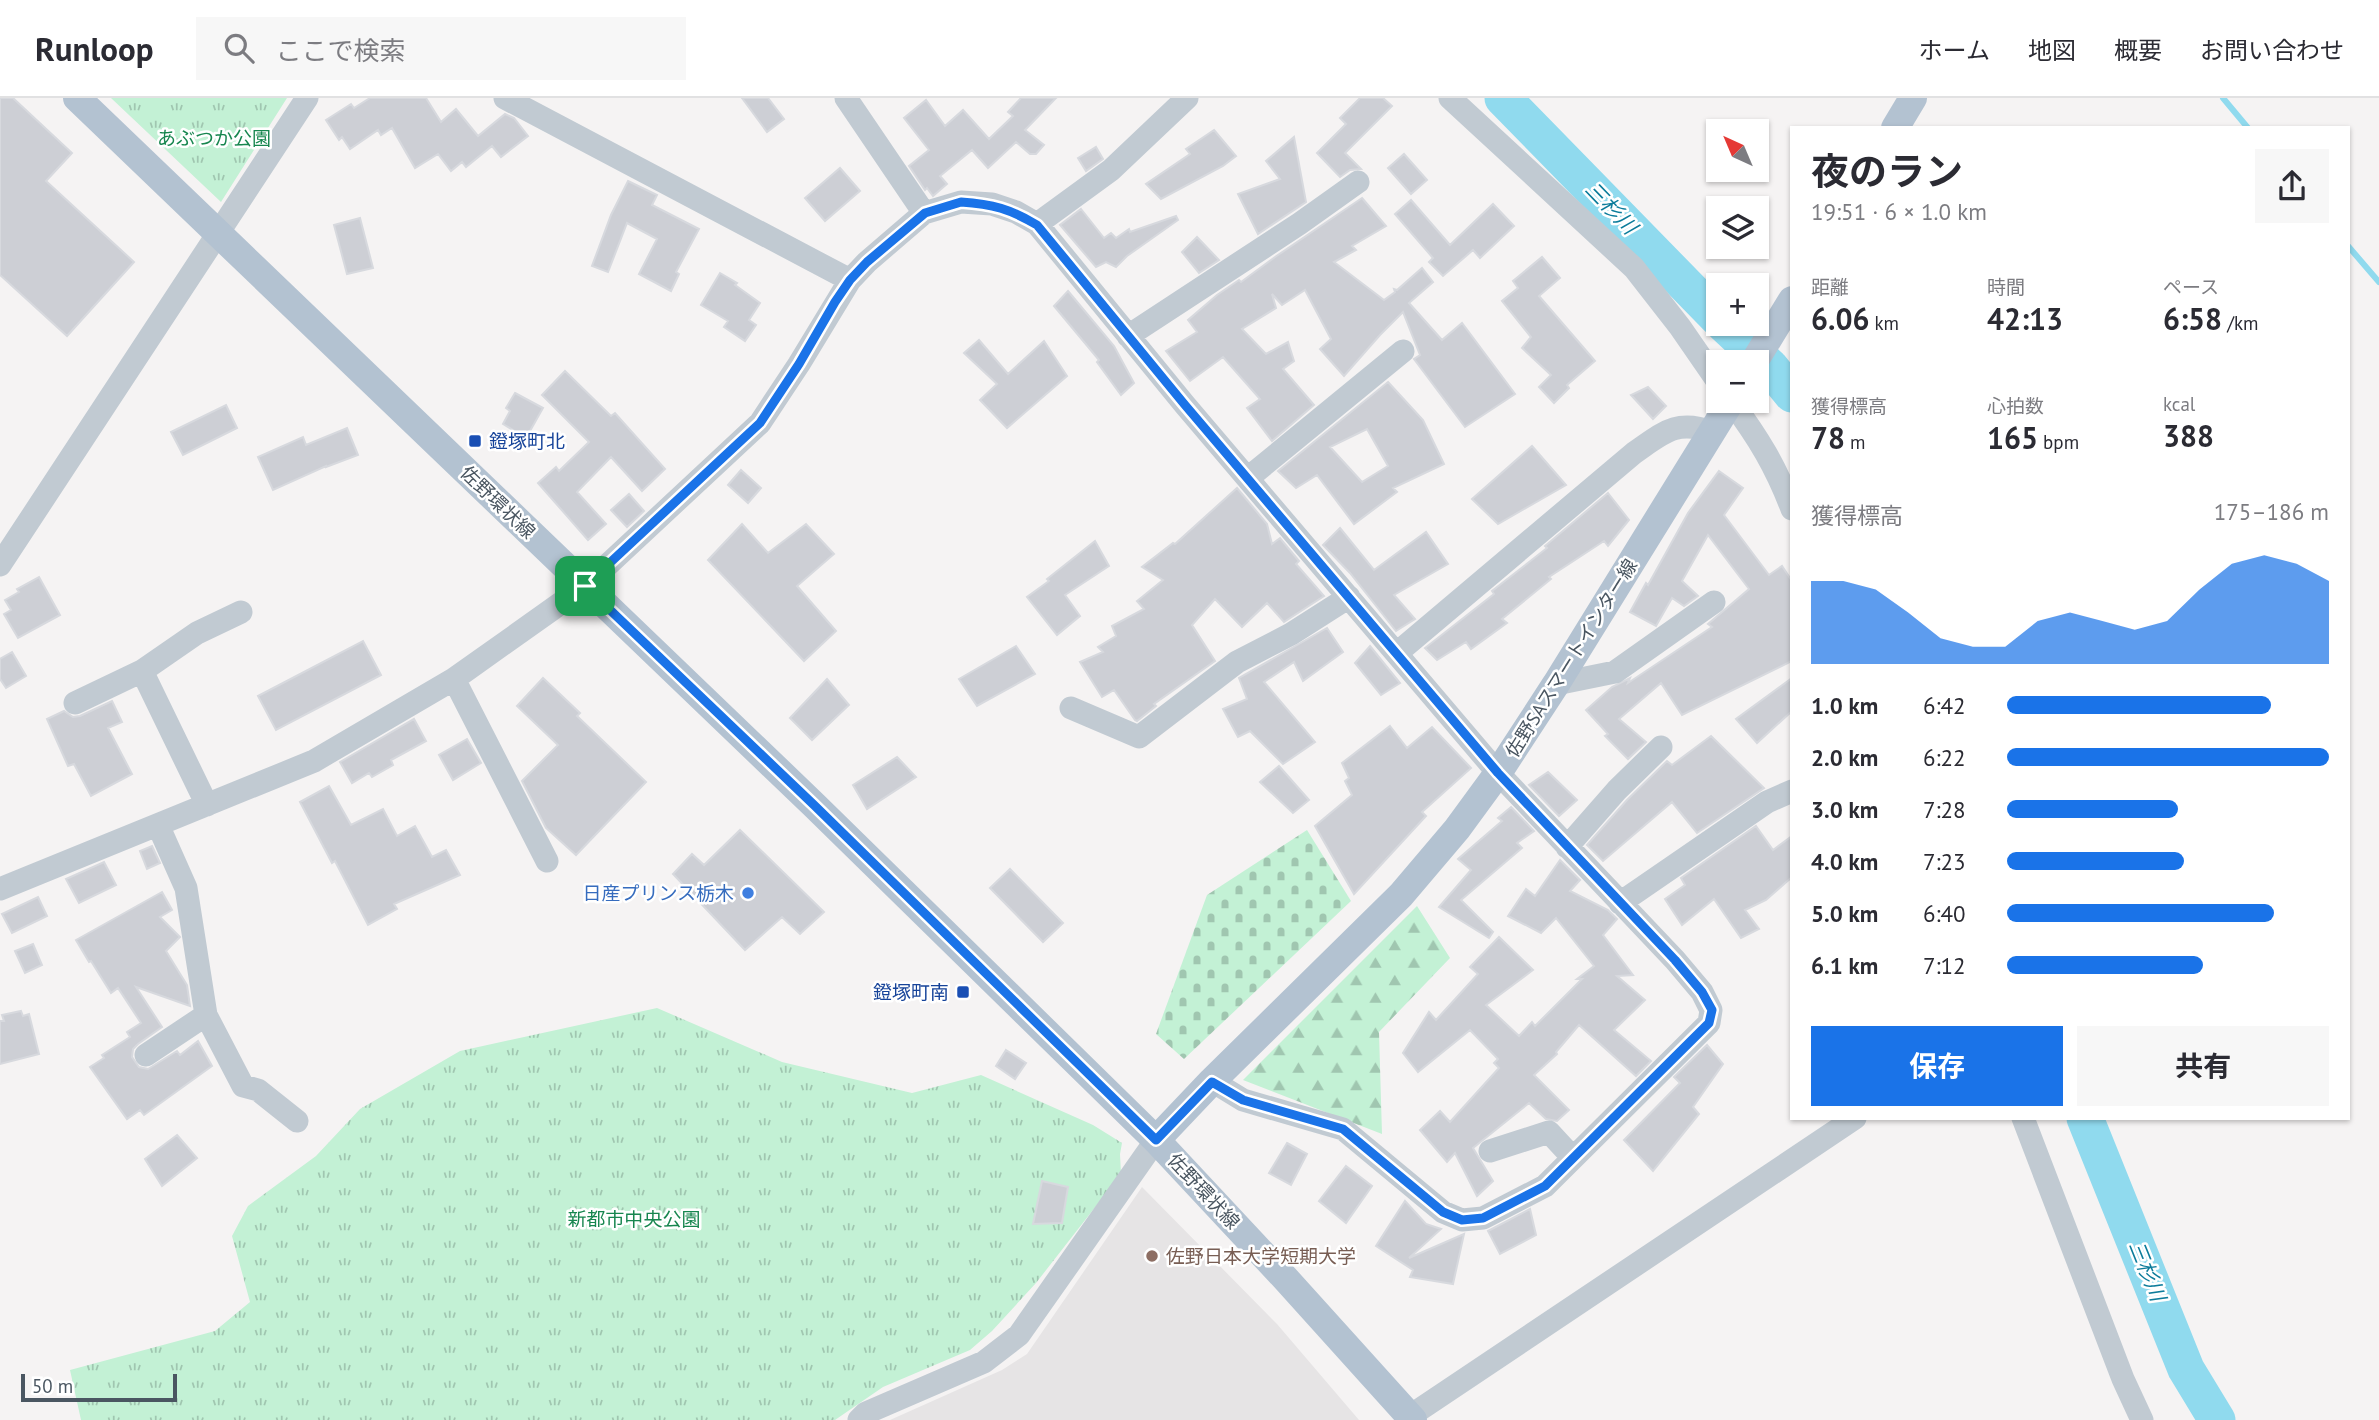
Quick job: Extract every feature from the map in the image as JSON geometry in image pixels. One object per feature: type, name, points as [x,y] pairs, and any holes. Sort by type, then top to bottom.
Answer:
[{"type":"main road","name":"佐野環状線","points":[[77,98],[814,805],[1156,1140],[1411,1418]]},
{"type":"main road","points":[[1896,126],[1913,98]]},
{"type":"main road","points":[[1761,350],[1790,303]]},
{"type":"main road","name":"佐野SAスマートインター線","points":[[1156,1140],[1401,895],[1449,839],[1498,773],[1556,684],[1724,413]]},
{"type":"street","points":[[0,565],[307,98]]},
{"type":"street","points":[[505,98],[850,280]]},
{"type":"street","points":[[846,98],[925,213]]},
{"type":"street","points":[[1037,225],[1111,170],[1187,98]]},
{"type":"street","points":[[1450,98],[1634,268],[1706,365]]},
{"type":"street","points":[[1128,336],[1358,182]]},
{"type":"street","points":[[0,889],[314,761],[454,678],[585,586],[760,423],[850,280],[867,262],[925,213],[961,202],[992,204],[1016,212],[1037,225],[1498,773],[1702,992],[1712,1010],[1709,1023],[1545,1186],[1483,1218],[1462,1220],[1443,1212],[1343,1129],[1243,1100],[1212,1082]]},
{"type":"street","points":[[1248,478],[1403,351]]},
{"type":"street","points":[[1740,413],[1762,443],[1790,504]]},
{"type":"street","points":[[1397,653],[1634,453],[1679,426],[1697,426],[1712,432]]},
{"type":"street","points":[[1071,708],[1139,737],[1237,662],[1290,634],[1349,597]]},
{"type":"street","points":[[1556,684],[1615,673],[1714,602]]},
{"type":"street","points":[[75,703],[142,671],[197,633],[241,612]]},
{"type":"street","points":[[142,671],[207,805]]},
{"type":"street","points":[[454,678],[547,861]]},
{"type":"street","points":[[1567,847],[1616,790],[1661,747]]},
{"type":"street","points":[[1620,903],[1767,802],[1790,792]]},
{"type":"street","points":[[158,825],[186,888],[206,1015],[243,1086],[258,1090],[297,1121]]},
{"type":"street","points":[[145,1055],[206,1015]]},
{"type":"street","points":[[1411,1418],[1852,1120]]},
{"type":"street","points":[[2023,1120],[2123,1380],[2143,1420]]},
{"type":"street","points":[[1490,1151],[1549,1132],[1573,1158]]},
{"type":"street","points":[[859,1420],[866,1413],[984,1362],[1018,1335],[1156,1140]]},
{"type":"shaded area","name":"佐野日本大学短期大学","points":[[1142,1187],[1277,1324],[1359,1420],[890,1420],[1002,1370],[1027,1354]]},
{"type":"green space","name":"あぶつか公園","points":[[111,98],[287,98],[221,202]]},
{"type":"green space","points":[[1307,830],[1351,901],[1184,1059],[1156,1034],[1207,895]]},
{"type":"green space","points":[[1417,906],[1450,958],[1379,1032],[1382,1134],[1243,1080]]},
{"type":"green space","name":"新都市中央公園","points":[[657,1008],[782,1062],[912,1093],[981,1075],[1093,1125],[1122,1143],[1121,1174],[1036,1283],[992,1331],[970,1350],[883,1387],[835,1420],[81,1420],[70,1370],[215,1331],[250,1302],[232,1236],[248,1206],[316,1156],[360,1109],[460,1051]]},
{"type":"building","points":[[0,98],[13,98],[72,153],[46,181],[134,262],[67,336],[0,275]]},
{"type":"building","points":[[370,98],[426,98],[441,122],[456,109],[478,136],[505,114],[514,118],[528,136],[501,157],[492,146],[466,167],[462,162],[451,171],[438,154],[415,168],[392,128],[381,135],[378,130],[350,149],[342,137],[339,140],[326,120],[351,104],[354,108]]},
{"type":"building","points":[[742,98],[768,98],[784,119],[767,132]]},
{"type":"building","points":[[1021,98],[1056,98],[1025,130],[1044,145],[1036,154],[1030,154],[1016,142],[988,168],[972,150],[940,176],[947,184],[933,196],[927,188],[925,190],[909,166],[929,150],[904,118],[926,100],[945,126],[963,110],[989,139],[1013,116],[1008,112]]},
{"type":"building","points":[[1360,98],[1383,98],[1392,106],[1345,153],[1361,169],[1350,170],[1340,177],[1317,153],[1346,124],[1340,118]]},
{"type":"building","points":[[1214,130],[1236,156],[1223,166],[1161,199],[1146,184],[1190,154],[1186,149]]},
{"type":"building","points":[[1294,137],[1306,202],[1258,234],[1238,194],[1280,179],[1266,161]]},
{"type":"building","points":[[1096,147],[1103,159],[1086,171],[1078,158]]},
{"type":"building","points":[[1404,154],[1427,180],[1411,194],[1388,168]]},
{"type":"building","points":[[840,168],[860,191],[825,221],[805,198]]},
{"type":"building","points":[[628,181],[657,195],[652,205],[699,229],[676,272],[679,274],[671,291],[639,274],[657,239],[627,223],[608,272],[592,266],[611,215]]},
{"type":"building","points":[[1362,198],[1386,226],[1352,246],[1356,250],[1334,262],[1384,300],[1422,268],[1433,282],[1409,303],[1442,340],[1462,323],[1515,394],[1465,427],[1414,359],[1420,355],[1403,312],[1344,376],[1320,349],[1331,339],[1305,290],[1282,305],[1272,294],[1276,308],[1242,329],[1266,354],[1288,342],[1294,361],[1283,369],[1314,405],[1272,441],[1247,408],[1260,399],[1223,357],[1190,381],[1166,351],[1197,332],[1188,320],[1217,295],[1239,280],[1241,282]]},
{"type":"building","points":[[1411,200],[1450,245],[1493,204],[1514,226],[1480,258],[1473,250],[1443,276],[1429,262],[1433,258],[1395,214]]},
{"type":"building","points":[[1081,209],[1104,238],[1111,233],[1116,238],[1129,229],[1130,232],[1176,216],[1178,220],[1127,256],[1116,267],[1106,262],[1096,267],[1060,225]]},
{"type":"building","points":[[360,218],[373,268],[347,274],[334,225]]},
{"type":"building","points":[[1197,237],[1219,260],[1199,273],[1182,252]]},
{"type":"building","points":[[1542,257],[1560,278],[1539,296],[1595,361],[1567,385],[1569,388],[1554,403],[1539,387],[1551,375],[1522,348],[1531,337],[1502,301],[1518,288],[1513,281]]},
{"type":"building","points":[[720,273],[737,283],[735,285],[760,303],[749,320],[756,325],[745,341],[724,327],[728,321],[701,305]]},
{"type":"building","points":[[1068,291],[1114,346],[1134,383],[1121,395],[1097,362],[1099,360],[1054,306]]},
{"type":"building","points":[[979,340],[1008,374],[1044,341],[1067,376],[1007,428],[980,400],[997,384],[964,353]]},
{"type":"building","points":[[565,371],[611,416],[615,413],[665,469],[642,491],[611,457],[577,492],[606,524],[588,540],[538,483],[556,467],[559,471],[589,442],[542,395]]},
{"type":"building","points":[[1388,382],[1423,420],[1444,464],[1393,488],[1397,492],[1354,524],[1317,475],[1296,488],[1278,471]],"holes":[[[1367,429],[1388,466],[1362,482],[1330,447]]]},
{"type":"building","points":[[1648,387],[1666,406],[1653,419],[1631,395]]},
{"type":"building","points":[[515,393],[543,408],[526,438],[503,424],[510,411],[506,408]]},
{"type":"building","points":[[226,405],[237,428],[183,455],[171,432]]},
{"type":"building","points":[[347,428],[358,455],[273,490],[258,457],[303,437],[306,445]]},
{"type":"building","points":[[1532,446],[1566,485],[1498,524],[1472,499]]},
{"type":"building","points":[[741,470],[761,488],[748,503],[728,485]]},
{"type":"building","points":[[1719,471],[1743,488],[1724,515],[1769,575],[1782,566],[1790,578],[1790,662],[1682,715],[1661,683],[1619,719],[1646,742],[1628,759],[1605,736],[1608,734],[1586,710],[1612,687],[1630,678],[1628,683],[1712,627],[1708,624],[1749,589],[1708,535],[1682,581],[1698,596],[1684,606],[1672,598],[1656,626],[1630,612],[1688,513]]},
{"type":"building","points":[[1237,488],[1267,524],[1272,544],[1280,538],[1299,561],[1296,564],[1324,596],[1284,622],[1267,603],[1242,627],[1215,599],[1192,625],[1215,661],[1154,704],[1156,706],[1137,721],[1114,690],[1102,697],[1080,662],[1103,652],[1098,647],[1116,636],[1112,626],[1144,609],[1137,601],[1163,580],[1142,567],[1175,544]]},
{"type":"building","points":[[1608,493],[1629,520],[1608,546],[1604,541],[1549,577],[1551,579],[1502,619],[1507,623],[1471,649],[1466,642],[1437,660],[1425,648],[1494,594],[1492,591],[1547,548],[1545,546]]},
{"type":"building","points":[[629,494],[644,511],[627,527],[611,510]]},
{"type":"building","points":[[742,524],[768,553],[806,524],[834,554],[797,586],[836,631],[804,661],[708,560]]},
{"type":"building","points":[[1340,528],[1374,570],[1426,532],[1448,564],[1394,595],[1415,619],[1396,631],[1350,573],[1323,545]]},
{"type":"building","points":[[1095,541],[1109,566],[1065,595],[1080,616],[1057,635],[1027,597]]},
{"type":"building","points":[[39,577],[60,615],[18,638],[4,614],[11,610],[5,600],[19,592],[17,589]]},
{"type":"building","points":[[1327,628],[1343,652],[1303,681],[1294,662],[1264,682],[1315,742],[1283,764],[1250,731],[1238,737],[1223,709],[1247,699],[1239,678]]},
{"type":"building","points":[[363,641],[381,675],[276,730],[258,696]]},
{"type":"building","points":[[1016,646],[1035,674],[977,706],[959,679]]},
{"type":"building","points":[[1370,646],[1400,683],[1381,695],[1355,663]]},
{"type":"building","points":[[12,652],[26,676],[6,688],[0,679],[0,659]]},
{"type":"building","points":[[543,678],[580,713],[577,716],[646,782],[576,855],[546,828],[522,781],[558,745],[517,706]]},
{"type":"building","points":[[827,679],[849,705],[812,740],[790,718]]},
{"type":"building","points":[[1790,679],[1790,713],[1757,743],[1736,719]]},
{"type":"building","points":[[112,701],[122,722],[108,728],[132,774],[91,796],[74,764],[68,766],[47,719],[64,711],[73,717],[80,716]]},
{"type":"building","points":[[414,719],[426,741],[391,760],[393,765],[372,777],[369,773],[352,783],[340,762]]},
{"type":"building","points":[[1390,726],[1407,748],[1432,727],[1471,768],[1422,812],[1426,816],[1354,894],[1315,826],[1352,795],[1345,781],[1349,778],[1342,763]]},
{"type":"building","points":[[1711,736],[1764,788],[1697,833],[1672,802],[1603,861],[1587,845],[1667,761],[1672,765]]},
{"type":"building","points":[[467,739],[481,763],[453,780],[439,755]]},
{"type":"building","points":[[897,757],[916,777],[867,809],[853,785]]},
{"type":"building","points":[[1279,766],[1309,800],[1293,813],[1260,782]]},
{"type":"building","points":[[1548,772],[1577,800],[1559,816],[1529,785]]},
{"type":"building","points":[[329,786],[351,825],[383,809],[397,836],[415,826],[432,857],[446,850],[460,875],[394,904],[397,909],[368,925],[300,802]]},
{"type":"building","points":[[1511,807],[1534,831],[1517,843],[1522,848],[1461,900],[1493,932],[1489,938],[1439,907],[1471,870],[1458,859],[1502,821],[1498,818]]},
{"type":"building","points":[[1756,826],[1773,850],[1790,837],[1790,879],[1766,900],[1745,910],[1759,929],[1741,938],[1714,899],[1682,925],[1665,899],[1685,885],[1681,878]]},
{"type":"building","name":"日産プリンス栃木","points":[[740,830],[824,912],[800,934],[782,917],[745,950],[673,874],[692,854],[704,865]]},
{"type":"building","points":[[152,846],[160,863],[147,869],[140,851]]},
{"type":"building","points":[[1560,860],[1580,880],[1570,891],[1608,910],[1617,919],[1603,935],[1633,975],[1617,976],[1645,1000],[1614,1030],[1651,1061],[1636,1076],[1579,1025],[1557,1054],[1534,1075],[1569,1110],[1557,1121],[1546,1119],[1529,1103],[1473,1148],[1493,1181],[1477,1196],[1455,1153],[1447,1162],[1420,1130],[1440,1111],[1450,1122],[1499,1068],[1494,1063],[1498,1059],[1470,1030],[1418,1072],[1403,1053],[1429,1012],[1436,1020],[1478,974],[1470,967],[1499,937],[1533,970],[1486,1005],[1519,1036],[1532,1022],[1535,1026],[1582,979],[1577,979],[1594,966],[1556,918],[1541,933],[1508,916],[1526,889],[1535,896]]},
{"type":"building","points":[[104,862],[116,885],[79,903],[66,879]]},
{"type":"building","points":[[1010,869],[1063,923],[1043,942],[990,888]]},
{"type":"building","points":[[162,892],[172,910],[160,917],[180,937],[166,951],[187,985],[190,1006],[136,987],[162,1027],[133,1049],[132,1057],[139,1067],[148,1069],[177,1051],[180,1055],[198,1041],[212,1066],[144,1115],[140,1110],[127,1119],[90,1067],[104,1058],[102,1055],[130,1037],[127,1032],[141,1023],[118,988],[111,993],[76,940]]},
{"type":"building","points":[[38,897],[47,916],[12,933],[2,914]]},
{"type":"building","points":[[33,944],[42,965],[25,973],[15,951]]},
{"type":"building","points":[[21,1011],[23,1016],[29,1014],[39,1054],[0,1064],[0,1021],[4,1021],[2,1015]]},
{"type":"building","points":[[1707,1045],[1723,1064],[1693,1107],[1699,1114],[1653,1171],[1624,1140],[1680,1083],[1674,1077]]},
{"type":"building","points":[[1006,1050],[1026,1063],[1015,1079],[996,1066]]},
{"type":"building","points":[[177,1135],[197,1158],[162,1186],[145,1159]]},
{"type":"building","points":[[1287,1143],[1307,1154],[1291,1185],[1269,1173]]},
{"type":"building","points":[[1346,1166],[1372,1186],[1346,1223],[1319,1201]]},
{"type":"building","points":[[1042,1181],[1068,1187],[1062,1223],[1033,1224]]},
{"type":"building","points":[[1405,1201],[1426,1224],[1441,1229],[1409,1258],[1464,1234],[1453,1284],[1410,1277],[1413,1270],[1376,1246]]},
{"type":"building","points":[[1530,1209],[1536,1235],[1500,1254],[1488,1231]]},
{"type":"waterway","name":"三杉川","points":[[1503,98],[1706,306]]},
{"type":"waterway","points":[[2223,98],[2246,126]]},
{"type":"waterway","points":[[2350,248],[2379,282]]},
{"type":"waterway","name":"三杉川","points":[[1737,336],[1770,367],[1790,392]]},
{"type":"waterway","name":"三杉川","points":[[2086,1120],[2186,1369],[2217,1420]]},
{"type":"place","name":"鐙塚町北","points":[[475,441]]},
{"type":"place","name":"日産プリンス栃木","points":[[748,893]]},
{"type":"place","name":"鐙塚町南","points":[[963,992]]},
{"type":"place","name":"佐野日本大学短期大学","points":[[1152,1256]]},
{"type":"route","points":[[961,202],[992,204],[1016,212],[1037,225],[1185,405],[1498,773],[1675,960],[1702,992],[1712,1010],[1709,1023],[1545,1186],[1483,1218],[1462,1220],[1443,1212],[1343,1129],[1243,1100],[1212,1082],[1156,1140],[814,805],[585,586],[760,423],[835,302],[867,262],[925,213],[961,202]]}]
